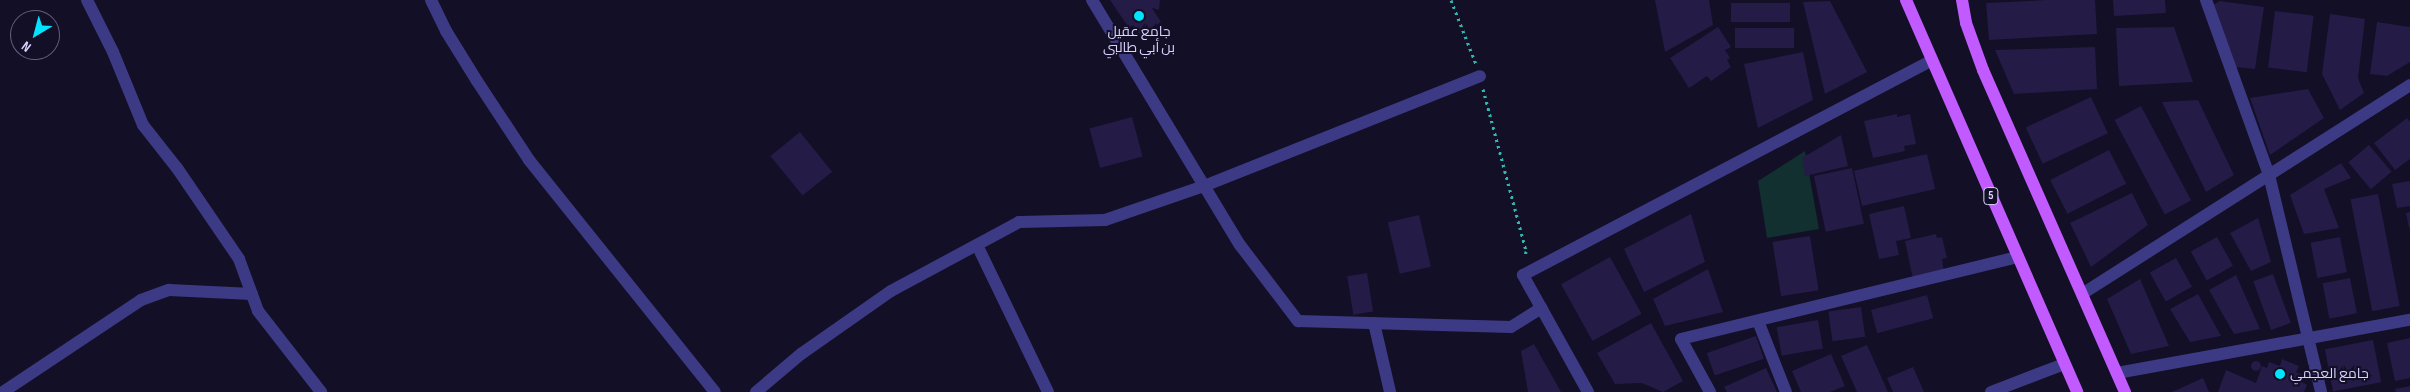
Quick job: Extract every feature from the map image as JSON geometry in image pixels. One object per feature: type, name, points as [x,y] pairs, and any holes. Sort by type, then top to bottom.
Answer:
[{"type":"main road","name":"5","points":[[1906,0],[2077,392]]},
{"type":"main road","points":[[1962,0],[1966,23],[1983,70],[2125,392]]},
{"type":"street","points":[[87,0],[113,52],[143,126],[177,168],[239,259],[258,311],[320,392]]},
{"type":"street","points":[[431,0],[446,31],[528,160],[714,392]]},
{"type":"street","points":[[1092,0],[1240,245],[1298,321],[1511,327],[1541,308]]},
{"type":"street","points":[[2206,0],[2269,175],[2310,337],[2321,392]]},
{"type":"street","points":[[1588,392],[1523,275],[1932,60]]},
{"type":"street","points":[[756,392],[801,354],[891,291],[1019,222],[1105,220],[1204,186],[1480,76]]},
{"type":"street","points":[[2082,294],[2410,84]]},
{"type":"street","points":[[977,245],[1048,392]]},
{"type":"street","points":[[1710,392],[1681,339],[2018,257]]},
{"type":"street","points":[[3,392],[141,300],[169,290],[252,294]]},
{"type":"street","points":[[2117,373],[2410,320]]},
{"type":"street","points":[[1758,321],[1786,392]]},
{"type":"street","points":[[1374,324],[1390,392]]},
{"type":"street","points":[[1992,392],[2064,364]]},
{"type":"path","points":[[1451,0],[1480,76],[1526,252],[1523,275]]},
{"type":"green space","points":[[1805,151],[1819,229],[1767,238],[1758,181]]},
{"type":"building","name":"جامع عقيل بن أبي طالبي","points":[[1110,0],[1160,0],[1159,10],[1152,8],[1161,22],[1140,36],[1133,25],[1129,28]]},
{"type":"building","points":[[1655,0],[1709,0],[1713,25],[1665,52]]},
{"type":"building","points":[[2095,0],[2097,34],[1989,40],[1986,3]]},
{"type":"building","points":[[2113,0],[2165,0],[2166,13],[2114,16]]},
{"type":"building","points":[[1830,1],[1867,72],[1825,94],[1803,2]]},
{"type":"building","points":[[2220,1],[2264,7],[2255,69],[2235,67],[2211,6]]},
{"type":"building","points":[[1731,3],[1790,3],[1790,22],[1731,22]]},
{"type":"building","points":[[2275,11],[2314,16],[2307,72],[2268,68]]},
{"type":"building","points":[[2330,14],[2365,19],[2358,78],[2364,93],[2340,110],[2322,74]]},
{"type":"building","points":[[2377,22],[2410,27],[2410,62],[2387,76],[2370,74]]},
{"type":"building","points":[[1718,27],[1731,47],[1725,50],[1730,58],[1727,60],[1731,67],[1711,81],[1707,76],[1689,88],[1670,58]]},
{"type":"building","points":[[2174,27],[2193,82],[2119,86],[2116,28]]},
{"type":"building","points":[[1735,28],[1794,28],[1794,48],[1735,48]]},
{"type":"building","points":[[2095,47],[2097,89],[2014,94],[1995,50]]},
{"type":"building","points":[[1803,52],[1813,100],[1758,128],[1744,64]]},
{"type":"building","points":[[2308,89],[2324,118],[2270,155],[2250,98]]},
{"type":"building","points":[[2091,97],[2108,133],[2043,164],[2026,127]]},
{"type":"building","points":[[2198,100],[2234,175],[2206,192],[2162,102]]},
{"type":"building","points":[[2141,106],[2191,200],[2165,215],[2115,120]]},
{"type":"building","points":[[1897,114],[1897,117],[1910,114],[1916,144],[1904,146],[1905,151],[1873,158],[1864,121]]},
{"type":"building","points":[[1132,117],[1143,157],[1100,168],[1089,128]]},
{"type":"building","points":[[2407,118],[2410,122],[2410,159],[2395,170],[2374,143]]},
{"type":"building","points":[[800,132],[832,172],[803,196],[770,156]]},
{"type":"building","points":[[1841,135],[1848,166],[1805,176],[1802,158]]},
{"type":"building","points":[[2369,145],[2391,172],[2371,189],[2348,162]]},
{"type":"building","points":[[2109,150],[2126,184],[2067,214],[2050,180]]},
{"type":"building","points":[[1927,154],[1935,189],[1862,206],[1854,171]]},
{"type":"building","points":[[2341,163],[2351,178],[2324,189],[2339,228],[2304,234],[2290,195]]},
{"type":"building","points":[[1852,168],[1864,224],[1826,232],[1814,176]]},
{"type":"building","points":[[2410,181],[2410,206],[2397,208],[2392,184]]},
{"type":"building","points":[[2132,193],[2148,225],[2091,267],[2070,223]]},
{"type":"building","points":[[2378,194],[2400,306],[2372,311],[2351,199]]},
{"type":"building","points":[[1904,206],[1911,238],[1896,241],[1899,255],[1879,259],[1869,214]]},
{"type":"building","points":[[2410,212],[2410,228],[2409,228],[2406,213]]},
{"type":"building","points":[[1691,214],[1705,262],[1644,292],[1624,249]]},
{"type":"building","points":[[1419,215],[1431,267],[1400,274],[1388,222]]},
{"type":"building","points":[[2258,218],[2271,262],[2251,271],[2230,233]]},
{"type":"building","points":[[1936,234],[1937,238],[1942,237],[1947,258],[1942,259],[1944,272],[1913,279],[1905,241]]},
{"type":"building","points":[[1810,236],[1819,290],[1781,296],[1772,242]]},
{"type":"building","points":[[2217,237],[2233,266],[2207,280],[2191,252]]},
{"type":"building","points":[[2340,237],[2347,272],[2317,278],[2311,243]]},
{"type":"building","points":[[1610,257],[1642,314],[1593,341],[1561,284]]},
{"type":"building","points":[[2176,258],[2192,287],[2166,301],[2150,273]]},
{"type":"building","points":[[1708,269],[1723,312],[1665,326],[1653,299]]},
{"type":"building","points":[[1367,273],[1373,312],[1353,315],[1347,276]]},
{"type":"building","points":[[2273,274],[2291,323],[2271,330],[2253,281]]},
{"type":"building","points":[[2236,275],[2260,329],[2234,334],[2209,290]]},
{"type":"building","points":[[2350,278],[2357,313],[2329,319],[2323,283]]},
{"type":"building","points":[[2140,279],[2169,346],[2131,354],[2107,299]]},
{"type":"building","points":[[2198,294],[2221,336],[2190,342],[2170,309]]},
{"type":"building","points":[[1927,295],[1933,318],[1877,333],[1871,310]]},
{"type":"building","points":[[1861,307],[1865,337],[1832,341],[1828,312]]},
{"type":"building","points":[[1818,320],[1823,349],[1782,356],[1777,327]]},
{"type":"building","points":[[1651,323],[1683,381],[1663,392],[1642,383],[1615,384],[1597,353]]},
{"type":"building","points":[[1756,336],[1764,359],[1715,376],[1707,353]]},
{"type":"building","points":[[2410,338],[2410,378],[2395,381],[2387,343]]},
{"type":"building","points":[[2373,340],[2381,382],[2333,392],[2325,349]]},
{"type":"building","points":[[1534,344],[1561,392],[1528,392],[1521,351]]},
{"type":"building","points":[[1867,345],[1888,392],[1857,392],[1841,356]]},
{"type":"building","points":[[1831,354],[1845,386],[1830,392],[1801,392],[1792,371]]},
{"type":"building","name":"جامع العجمي","points":[[2282,359],[2299,366],[2296,372],[2305,376],[2302,382],[2307,385],[2304,392],[2218,392],[2226,370],[2256,383],[2262,366],[2267,368],[2269,362],[2280,366]]},
{"type":"building","points":[[2254,361],[2258,361],[2261,366],[2260,370],[2254,371],[2251,368],[2251,364]]},
{"type":"building","points":[[1913,367],[1924,392],[1893,392],[1887,378]]},
{"type":"building","points":[[1766,368],[1777,392],[1727,392],[1724,387]]},
{"type":"building","points":[[2203,378],[2209,392],[2172,392]]},
{"type":"building","points":[[2410,386],[2410,392],[2396,392],[2395,389]]},
{"type":"place","name":"جامع عقيل بن أبي طالبي","points":[[1139,16]]},
{"type":"place","name":"جامع العجمي","points":[[2280,374]]}]
